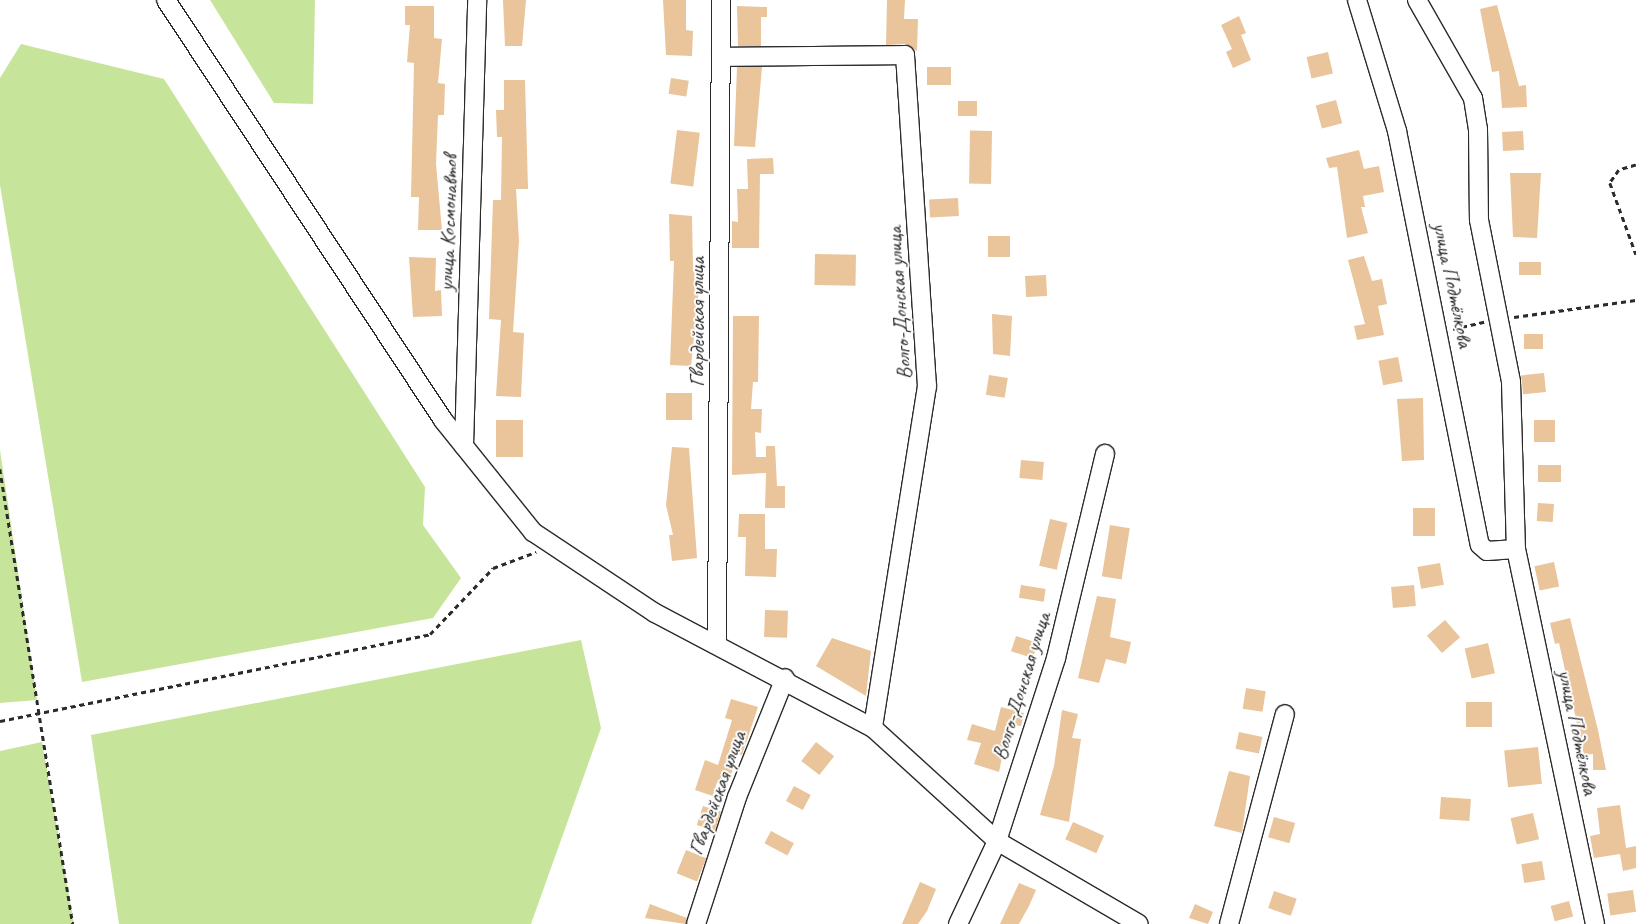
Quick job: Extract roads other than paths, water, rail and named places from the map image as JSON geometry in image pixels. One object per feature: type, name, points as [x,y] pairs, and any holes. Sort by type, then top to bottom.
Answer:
[{"type":"street","points":[[166,0],[464,446],[533,532],[655,613],[785,678],[873,728],[997,841],[1139,924]]},
{"type":"street","name":"улица Космонавтов","points":[[464,446],[476,0]]},
{"type":"street","name":"Гвардейская улица","points":[[717,644],[721,0]]},
{"type":"street","name":"улица Подтёлкова","points":[[1357,0],[1397,131],[1440,332],[1480,545],[1487,550],[1516,549]]},
{"type":"street","name":"улица Подтёлкова","points":[[1417,0],[1473,98],[1478,129],[1479,220],[1502,318],[1510,382],[1516,549],[1595,924]]},
{"type":"street","name":"Волго-Донская улица","points":[[721,57],[905,55],[927,386],[873,728]]},
{"type":"street","name":"Волго-Донская улица","points":[[958,924],[997,841],[1056,658],[1105,454]]},
{"type":"street","name":"Гвардейская улица","points":[[696,924],[737,797],[785,678]]},
{"type":"street","points":[[1229,924],[1285,714]]}]
